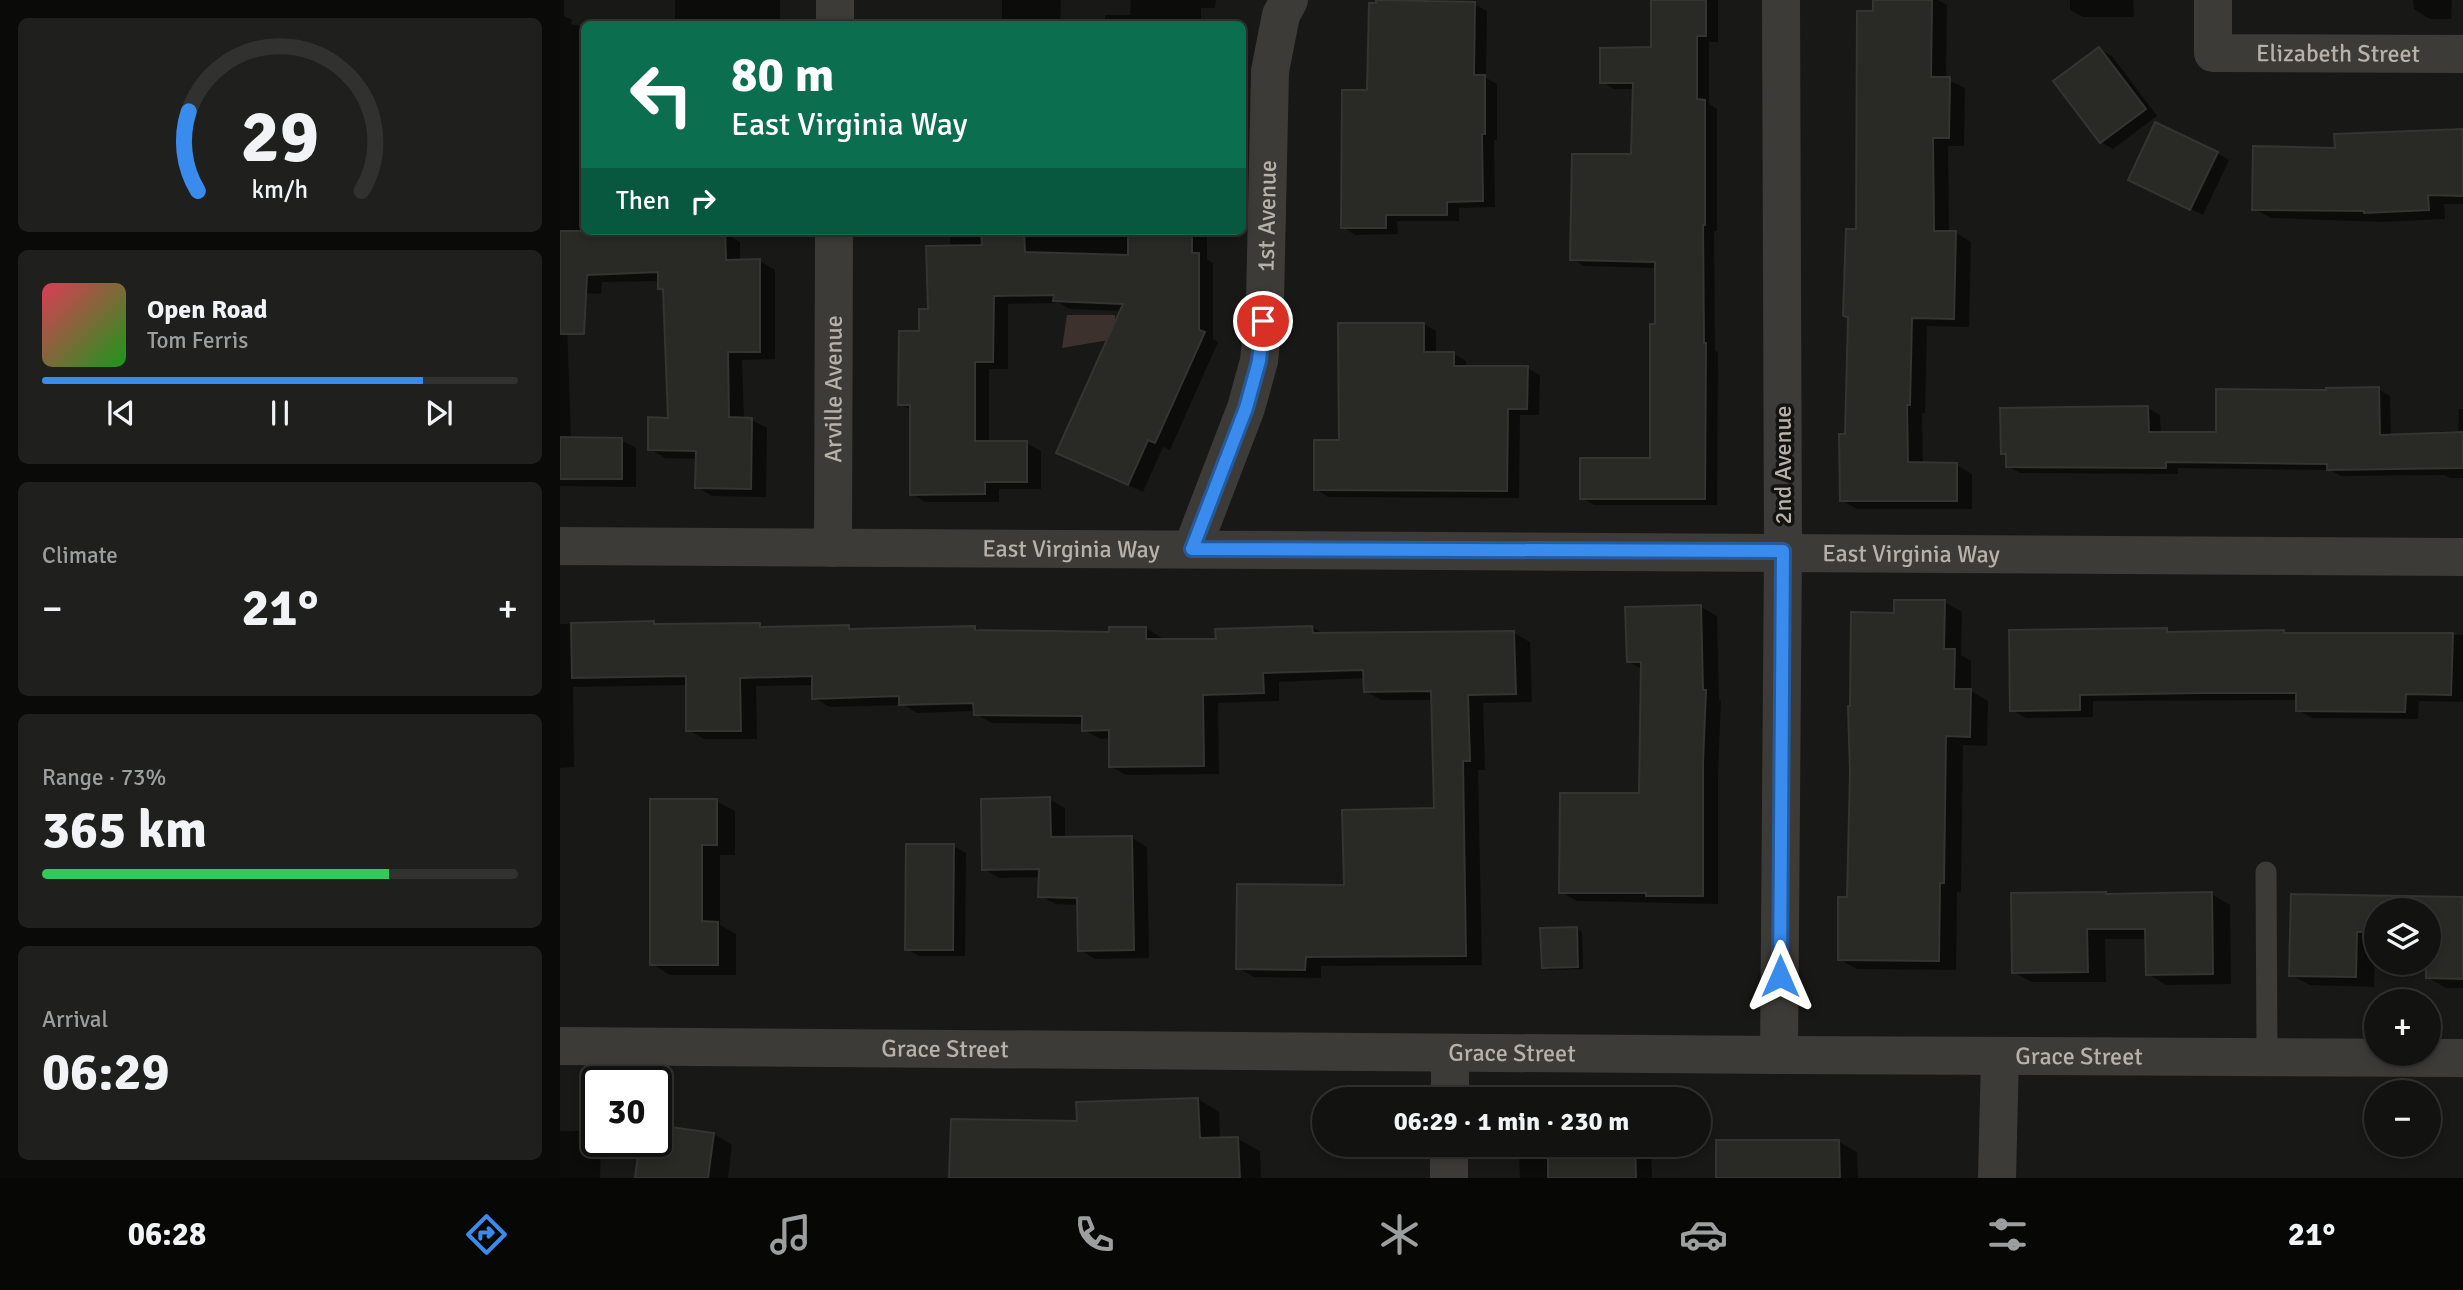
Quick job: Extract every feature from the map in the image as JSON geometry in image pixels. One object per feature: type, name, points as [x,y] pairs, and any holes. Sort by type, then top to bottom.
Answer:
[{"type":"street","points":[[835,0],[835,21]]},
{"type":"street","name":"1st Avenue","points":[[1192,549],[1246,408],[1259,361],[1265,301],[1270,71],[1281,15],[1289,0]]},
{"type":"street","name":"2nd Avenue","points":[[1779,1055],[1783,551],[1781,0]]},
{"type":"street","name":"Elizabeth Street","points":[[2213,0],[2213,53],[2463,54]]},
{"type":"street","name":"Arville Avenue","points":[[834,235],[834,548]]},
{"type":"street","name":"East Virginia Way","points":[[560,546],[2463,556]]},
{"type":"street","name":"Grace Street","points":[[560,1046],[2463,1058]]},
{"type":"street","points":[[1450,1053],[1450,1087]]},
{"type":"street","points":[[1997,1178],[2000,1056]]},
{"type":"street","points":[[1449,1178],[1450,1157]]},
{"type":"lane","points":[[2266,872],[2267,1056]]},
{"type":"shaded area","points":[[1067,315],[1115,315],[1115,339],[1062,348]]},
{"type":"building","points":[[1376,0],[1475,2],[1474,75],[1485,75],[1483,201],[1447,202],[1447,215],[1386,215],[1386,228],[1341,228],[1342,90],[1367,90],[1369,3],[1376,3]]},
{"type":"building","points":[[1651,0],[1706,0],[1706,36],[1697,36],[1697,99],[1705,100],[1705,499],[1580,499],[1580,458],[1650,458],[1650,324],[1655,324],[1655,262],[1570,260],[1572,154],[1631,154],[1633,83],[1600,83],[1600,48],[1651,47]]},
{"type":"building","points":[[1873,0],[1932,0],[1931,77],[1950,77],[1949,138],[1933,138],[1934,231],[1956,231],[1954,319],[1912,318],[1910,405],[1907,405],[1908,462],[1957,463],[1957,501],[1840,501],[1839,434],[1845,434],[1848,317],[1843,316],[1846,229],[1856,229],[1857,11],[1873,11]]},
{"type":"building","points":[[2099,47],[2146,109],[2100,143],[2053,81]]},
{"type":"building","points":[[2155,122],[2218,152],[2190,210],[2128,180]]},
{"type":"building","points":[[2463,129],[2463,196],[2428,195],[2429,210],[2364,213],[2252,210],[2253,146],[2335,148],[2334,134]]},
{"type":"building","points":[[560,231],[581,231],[581,235],[725,235],[726,260],[760,259],[760,352],[728,352],[729,417],[752,418],[751,489],[695,488],[696,451],[648,450],[648,417],[668,418],[663,289],[658,289],[658,272],[587,275],[584,334],[560,334]]},
{"type":"building","points":[[981,235],[1024,235],[1025,252],[1128,255],[1128,235],[1192,235],[1192,253],[1199,253],[1199,330],[1205,332],[1155,443],[1148,440],[1128,485],[1056,453],[1123,304],[1053,301],[1054,295],[994,296],[993,362],[975,362],[975,441],[1027,441],[1027,482],[985,482],[985,494],[910,495],[910,405],[898,405],[899,331],[919,331],[919,309],[928,309],[926,246],[982,245]]},
{"type":"building","points":[[1338,323],[1424,323],[1424,352],[1454,352],[1454,366],[1528,366],[1527,409],[1508,409],[1507,491],[1314,490],[1314,440],[1339,440]]},
{"type":"building","points":[[2379,387],[2380,435],[2463,432],[2463,468],[2327,470],[2327,464],[2166,462],[2166,468],[2006,467],[2006,454],[2001,454],[2000,408],[2148,406],[2149,432],[2216,432],[2216,389],[2326,390]]},
{"type":"building","points":[[560,437],[622,438],[622,479],[560,479]]},
{"type":"building","points":[[1894,600],[1945,600],[1944,649],[1955,649],[1954,689],[1971,689],[1970,737],[1946,736],[1944,883],[1940,883],[1939,961],[1838,960],[1838,897],[1847,897],[1851,612],[1894,613]]},
{"type":"building","points":[[1701,605],[1703,690],[1706,690],[1703,896],[1559,893],[1560,793],[1639,793],[1641,662],[1627,662],[1625,607]]},
{"type":"building","points":[[654,621],[654,624],[760,623],[760,627],[849,625],[849,629],[975,626],[975,630],[1109,632],[1109,627],[1146,627],[1146,639],[1216,639],[1215,629],[1312,626],[1313,633],[1514,631],[1516,694],[1468,695],[1470,761],[1463,761],[1466,956],[1306,957],[1305,970],[1236,969],[1237,884],[1344,885],[1342,810],[1434,808],[1431,691],[1364,692],[1363,670],[1263,673],[1264,693],[1203,695],[1204,766],[1109,767],[1109,730],[1082,731],[1082,716],[974,715],[973,703],[899,705],[899,696],[812,699],[812,676],[740,678],[741,731],[686,731],[686,676],[572,678],[571,623]]},
{"type":"building","points":[[2167,628],[2167,632],[2284,630],[2284,633],[2453,633],[2451,695],[2406,694],[2405,712],[2296,711],[2296,693],[2080,695],[2080,710],[2010,711],[2009,630]]},
{"type":"building","points":[[1050,797],[1051,837],[1132,836],[1134,950],[1078,951],[1077,898],[1038,897],[1039,869],[982,870],[981,799]]},
{"type":"building","points":[[650,799],[717,799],[717,845],[702,845],[702,921],[718,922],[718,965],[650,965]]},
{"type":"building","points":[[906,844],[954,844],[953,950],[905,950]]},
{"type":"building","points":[[2212,892],[2213,974],[2146,975],[2145,929],[2087,929],[2088,972],[2012,973],[2011,893]]},
{"type":"building","points":[[2291,894],[2463,897],[2463,979],[2426,978],[2426,975],[2441,975],[2441,898],[2364,898],[2364,932],[2357,932],[2356,977],[2289,976]]},
{"type":"building","points":[[1577,927],[1578,967],[1542,968],[1540,928]]},
{"type":"building","points":[[1198,1098],[1200,1138],[1238,1137],[1240,1178],[949,1178],[951,1119],[1077,1121],[1076,1102]]},
{"type":"building","points":[[672,1127],[714,1133],[708,1178],[635,1178],[638,1157],[672,1157]]},
{"type":"building","points":[[1716,1140],[1839,1140],[1840,1178],[1716,1178]]},
{"type":"building","points":[[1548,1157],[1635,1157],[1636,1178],[1548,1178]]},
{"type":"route","points":[[1263,321],[1259,361],[1246,408],[1192,549],[1783,551],[1780,976]]}]
